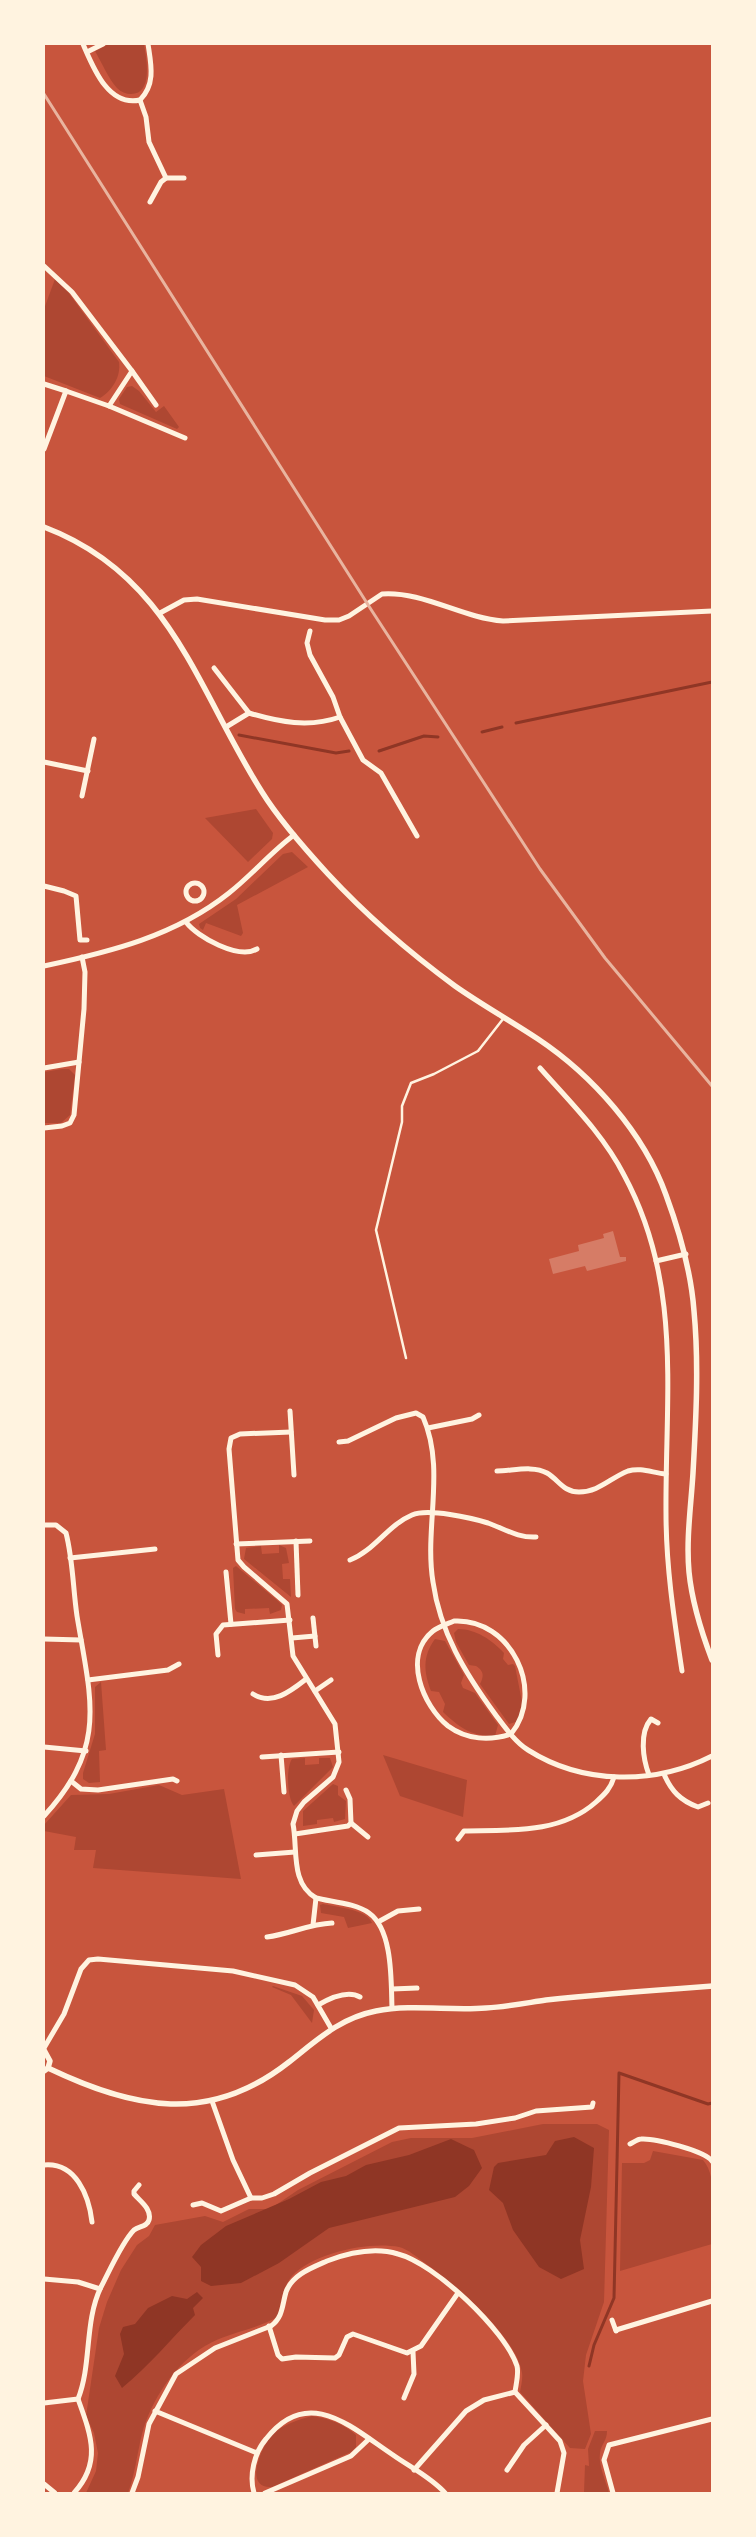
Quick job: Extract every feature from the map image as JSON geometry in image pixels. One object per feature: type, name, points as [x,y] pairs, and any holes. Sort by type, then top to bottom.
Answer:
[{"type":"street","points":[[83,44],[105,86],[116,97],[131,102],[140,100],[148,91],[151,82],[148,44]]},
{"type":"street","points":[[87,52],[103,44]]},
{"type":"street","points":[[140,100],[146,117],[149,142],[166,178]]},
{"type":"street","points":[[150,202],[161,182],[166,178],[184,178]]},
{"type":"street","points":[[44,266],[72,292],[156,405]]},
{"type":"street","points":[[109,406],[132,372]]},
{"type":"street","points":[[44,384],[109,406],[185,438]]},
{"type":"street","points":[[44,449],[66,391]]},
{"type":"street","points":[[44,526],[89,548],[136,586],[160,612],[180,644],[263,794],[294,834],[340,887],[412,952],[457,987],[540,1040],[576,1068],[622,1119],[640,1144],[665,1189],[686,1254],[695,1313],[693,1468],[688,1540],[689,1571],[699,1627],[712,1660]]},
{"type":"street","points":[[160,612],[184,600],[197,599],[339,620],[382,594],[430,603],[476,617],[502,621],[575,616],[712,611]]},
{"type":"street","points":[[310,631],[307,643],[310,655],[333,697],[340,717],[363,760],[381,773],[417,836]]},
{"type":"street","points":[[214,668],[236,699],[249,713],[276,721],[295,724],[326,722],[340,717]]},
{"type":"street","points":[[226,727],[249,713]]},
{"type":"street","points":[[82,796],[94,739]]},
{"type":"street","points":[[44,762],[88,771]]},
{"type":"street","points":[[44,966],[143,941],[186,922],[242,882],[294,834]]},
{"type":"street","points":[[44,886],[64,890],[76,896],[80,940],[87,940]]},
{"type":"street","points":[[199,900],[205,910]]},
{"type":"street","points":[[186,922],[194,933],[239,952],[250,953],[257,949]]},
{"type":"street","points":[[44,1128],[70,1123],[75,1104],[84,1009],[85,972],[82,957]]},
{"type":"street","points":[[44,1068],[79,1062]]},
{"type":"street","points":[[540,1068],[600,1136],[612,1154],[636,1200],[656,1262],[664,1305],[669,1349],[666,1474],[669,1581],[682,1671]]},
{"type":"street","points":[[656,1262],[686,1254]]},
{"type":"street","points":[[290,1412],[294,1475]]},
{"type":"street","points":[[339,1442],[348,1441],[390,1420],[416,1413],[423,1417],[428,1428],[434,1477],[430,1558],[433,1584],[448,1640],[469,1676],[511,1734],[526,1750],[565,1768],[614,1777],[664,1774],[692,1766],[712,1756]]},
{"type":"street","points":[[428,1428],[472,1419],[479,1415]]},
{"type":"street","points":[[291,1432],[240,1434],[231,1438],[229,1449],[238,1560],[287,1604],[292,1638],[292,1656],[305,1680],[315,1691],[335,1724],[339,1762],[333,1777],[304,1802],[297,1811],[293,1824],[300,1879],[311,1895],[316,1898],[362,1909],[370,1913],[378,1922],[383,1932],[388,1953],[392,2008]]},
{"type":"street","points":[[497,1472],[539,1470],[548,1473],[568,1491],[576,1492],[592,1492],[628,1471],[643,1469],[666,1474]]},
{"type":"street","points":[[350,1560],[359,1557],[393,1526],[412,1515],[431,1512],[487,1523],[525,1538],[536,1537]]},
{"type":"street","points":[[44,1524],[56,1526],[66,1533],[88,1680],[90,1723],[86,1751],[71,1781],[60,1798],[44,1816]]},
{"type":"street","points":[[296,1541],[298,1595]]},
{"type":"street","points":[[236,1544],[310,1541]]},
{"type":"street","points":[[70,1558],[155,1549]]},
{"type":"street","points":[[226,1572],[231,1624]]},
{"type":"street","points":[[313,1618],[316,1646]]},
{"type":"street","points":[[218,1655],[217,1630],[223,1625],[290,1620]]},
{"type":"street","points":[[459,1621],[482,1626],[504,1640],[515,1654],[524,1679],[524,1703],[522,1719],[511,1734],[489,1739],[461,1733],[449,1726],[436,1714],[427,1700],[418,1674],[418,1658],[427,1638],[433,1631],[459,1621]]},
{"type":"street","points":[[292,1638],[315,1636]]},
{"type":"street","points":[[44,1639],[81,1640]]},
{"type":"street","points":[[88,1680],[168,1670],[180,1664]]},
{"type":"street","points":[[253,1694],[266,1699],[275,1698],[305,1680]]},
{"type":"street","points":[[315,1691],[331,1680]]},
{"type":"street","points":[[649,1775],[644,1752],[645,1731],[651,1719],[658,1723]]},
{"type":"street","points":[[44,1748],[86,1751]]},
{"type":"street","points":[[262,1757],[339,1752]]},
{"type":"street","points":[[281,1755],[284,1792]]},
{"type":"street","points":[[664,1774],[669,1786],[680,1798],[698,1807],[708,1803]]},
{"type":"street","points":[[458,1839],[464,1831],[524,1829],[558,1824],[585,1811],[608,1791],[614,1777]]},
{"type":"street","points":[[71,1781],[82,1789],[98,1790],[173,1779],[177,1782]]},
{"type":"street","points":[[346,1790],[350,1799],[351,1823],[368,1837]]},
{"type":"street","points":[[295,1834],[329,1830],[348,1826],[351,1823]]},
{"type":"street","points":[[256,1856],[296,1852]]},
{"type":"street","points":[[313,1925],[316,1898]]},
{"type":"street","points":[[378,1922],[398,1911],[419,1910]]},
{"type":"street","points":[[267,1938],[313,1925],[332,1923]]},
{"type":"street","points":[[331,2028],[312,1996],[295,1986],[233,1971],[111,1959],[89,1960],[81,1969],[64,2014],[44,2049],[50,2057],[46,2069],[95,2088],[139,2100],[170,2105],[212,2101],[228,2096],[271,2075],[331,2028],[363,2014],[392,2008],[487,2008],[546,2000],[712,1986]]},
{"type":"street","points":[[392,1989],[417,1988]]},
{"type":"street","points":[[318,2004],[343,1994],[355,1994],[360,1997]]},
{"type":"street","points":[[212,2101],[233,2160],[251,2198]]},
{"type":"street","points":[[193,2205],[202,2203],[221,2211],[251,2198],[262,2198],[274,2194],[310,2173],[398,2128],[486,2122],[544,2110],[587,2108],[592,2107],[593,2103]]},
{"type":"street","points":[[630,2144],[640,2139],[696,2150],[706,2155],[712,2161]]},
{"type":"street","points":[[44,2166],[56,2166],[76,2178],[86,2196],[92,2222]]},
{"type":"street","points":[[74,2493],[86,2478],[92,2458],[89,2429],[78,2400],[83,2388],[88,2345],[100,2289],[134,2230],[146,2225],[149,2219],[148,2209],[134,2194],[139,2185]]},
{"type":"street","points":[[132,2493],[138,2477],[149,2424],[176,2374],[215,2348],[277,2321],[281,2315],[286,2291],[298,2276],[329,2261],[358,2252],[384,2251],[408,2257],[458,2293],[477,2310],[504,2343],[516,2363],[518,2375],[515,2392]]},
{"type":"street","points":[[44,2278],[78,2282],[100,2289]]},
{"type":"street","points":[[269,2326],[278,2355],[282,2359],[296,2357],[335,2358],[340,2355],[347,2337],[354,2334],[366,2336],[398,2352],[413,2352],[421,2346],[436,2327],[458,2293]]},
{"type":"street","points":[[612,2320],[616,2331],[712,2300]]},
{"type":"street","points":[[404,2398],[414,2374],[413,2352]]},
{"type":"street","points":[[515,2392],[560,2441],[564,2454],[557,2493]]},
{"type":"street","points":[[414,2470],[466,2411],[484,2400],[515,2392]]},
{"type":"street","points":[[44,2403],[78,2400]]},
{"type":"street","points":[[155,2411],[257,2453]]},
{"type":"street","points":[[254,2493],[253,2471],[257,2453],[279,2424],[295,2415],[313,2413],[333,2416],[406,2464],[445,2493]]},
{"type":"street","points":[[613,2493],[604,2460],[609,2445],[712,2419]]},
{"type":"street","points":[[507,2470],[524,2445],[546,2425]]},
{"type":"street","points":[[264,2493],[352,2456],[369,2439]]},
{"type":"street","points":[[44,2484],[55,2493]]},
{"type":"lane","points":[[406,1358],[376,1230],[402,1122],[402,1106],[411,1083],[434,1074],[478,1051],[504,1017]]},
{"type":"shaded area","points":[[109,44],[144,44],[146,82],[138,92],[131,94],[122,92],[108,75],[95,51]]},
{"type":"shaded area","points":[[55,279],[68,292],[119,362],[119,372],[115,382],[109,391],[100,398],[44,376],[44,309]]},
{"type":"shaded area","points":[[132,386],[139,391],[156,412],[164,406],[179,427],[177,429],[120,404],[119,399],[127,387]]},
{"type":"shaded area","points":[[256,809],[273,833],[272,839],[248,862],[205,818]]},
{"type":"shaded area","points":[[292,852],[308,867],[237,905],[243,933],[241,936],[206,923],[203,930],[200,928],[199,924],[236,899],[283,854]]},
{"type":"shaded area","points":[[69,1069],[75,1075],[70,1115],[61,1123],[44,1123],[44,1072]]},
{"type":"shaded area","points":[[279,1545],[286,1548],[289,1563],[282,1564],[283,1579],[290,1579],[291,1597],[244,1559],[246,1548],[261,1546],[262,1554],[279,1553]]},
{"type":"shaded area","points":[[236,1566],[278,1601],[282,1605],[281,1610],[270,1614],[269,1608],[245,1609],[245,1614],[237,1612],[235,1609],[233,1568]]},
{"type":"shaded area","points":[[458,1629],[477,1633],[489,1640],[504,1653],[503,1659],[508,1665],[513,1664],[515,1666],[522,1702],[519,1721],[509,1724],[480,1684],[483,1676],[482,1672],[476,1666],[469,1665],[456,1642],[454,1633]]},
{"type":"shaded area","points":[[435,1639],[445,1641],[464,1675],[461,1683],[463,1688],[475,1693],[498,1725],[495,1736],[479,1735],[466,1730],[443,1712],[445,1704],[439,1692],[431,1691],[426,1671],[426,1658]]},
{"type":"shaded area","points":[[101,1682],[106,1750],[99,1751],[100,1782],[89,1783],[83,1779],[83,1773],[95,1734],[95,1687]]},
{"type":"shaded area","points":[[383,1755],[467,1780],[463,1817],[400,1796]]},
{"type":"shaded area","points":[[305,1758],[305,1765],[319,1764],[319,1758],[330,1758],[333,1767],[294,1806],[289,1790],[288,1775],[290,1763],[292,1759]]},
{"type":"shaded area","points":[[333,1784],[338,1786],[338,1795],[346,1801],[345,1819],[334,1822],[333,1818],[317,1820],[317,1824],[303,1826],[303,1811]]},
{"type":"shaded area","points":[[159,1785],[182,1795],[224,1789],[241,1879],[93,1868],[96,1850],[74,1850],[76,1837],[44,1831],[44,1825],[71,1795],[109,1794]]},
{"type":"shaded area","points":[[323,1904],[358,1912],[369,1918],[372,1923],[348,1928],[344,1917],[321,1913],[320,1905]]},
{"type":"shaded area","points":[[273,1986],[302,1996],[314,2010],[312,2023],[291,1995]]},
{"type":"shaded area","points":[[543,2124],[597,2124],[609,2130],[604,2302],[586,2355],[583,2381],[591,2434],[585,2449],[570,2448],[520,2392],[522,2375],[518,2359],[497,2328],[467,2298],[437,2272],[406,2250],[387,2246],[357,2247],[327,2255],[301,2268],[286,2285],[281,2300],[279,2316],[261,2325],[214,2341],[184,2363],[174,2373],[151,2408],[142,2434],[128,2493],[86,2493],[96,2471],[98,2453],[94,2433],[86,2416],[99,2328],[107,2302],[121,2270],[137,2245],[149,2236],[155,2225],[205,2216],[223,2222],[249,2209],[270,2209],[298,2190],[392,2142],[411,2138],[472,2138]]},
{"type":"shaded area","points":[[574,2137],[594,2148],[591,2187],[580,2240],[584,2269],[561,2279],[539,2267],[513,2230],[503,2203],[489,2190],[494,2167],[498,2163],[546,2155],[555,2141]]},
{"type":"shaded area","points":[[451,2139],[474,2150],[482,2168],[469,2186],[455,2197],[329,2228],[279,2263],[241,2283],[211,2286],[201,2281],[201,2267],[192,2257],[201,2245],[226,2226],[289,2199],[321,2182],[346,2176],[366,2165],[409,2155]]},
{"type":"shaded area","points":[[653,2151],[703,2160],[708,2168],[713,2188],[712,2244],[620,2271],[622,2163],[644,2163],[650,2160]]},
{"type":"shaded area","points":[[197,2292],[203,2298],[193,2308],[195,2315],[122,2388],[115,2376],[124,2354],[120,2334],[123,2327],[135,2324],[148,2308],[172,2296],[187,2299]]},
{"type":"shaded area","points":[[312,2416],[336,2422],[346,2427],[356,2435],[356,2447],[351,2452],[272,2487],[263,2486],[258,2481],[256,2474],[257,2465],[264,2447],[273,2434],[286,2425]]},
{"type":"shaded area","points":[[595,2431],[607,2431],[600,2458],[601,2468],[609,2493],[584,2493],[585,2465],[589,2466],[588,2449]]},
{"type":"building","points":[[613,1231],[620,1257],[626,1257],[626,1261],[587,1271],[585,1266],[553,1274],[549,1259],[579,1251],[578,1245],[604,1238],[603,1234]]},
{"type":"waterway","points":[[516,723],[712,682]]},
{"type":"waterway","points":[[482,732],[502,727]]},
{"type":"waterway","points":[[239,735],[336,753],[349,751]]},
{"type":"waterway","points":[[379,751],[424,736],[438,737]]},
{"type":"waterway","points":[[589,2366],[594,2345],[614,2298],[619,2073],[708,2104],[712,2103]]},
{"type":"railway","points":[[44,94],[372,611],[540,869],[605,958],[712,1086]]}]
